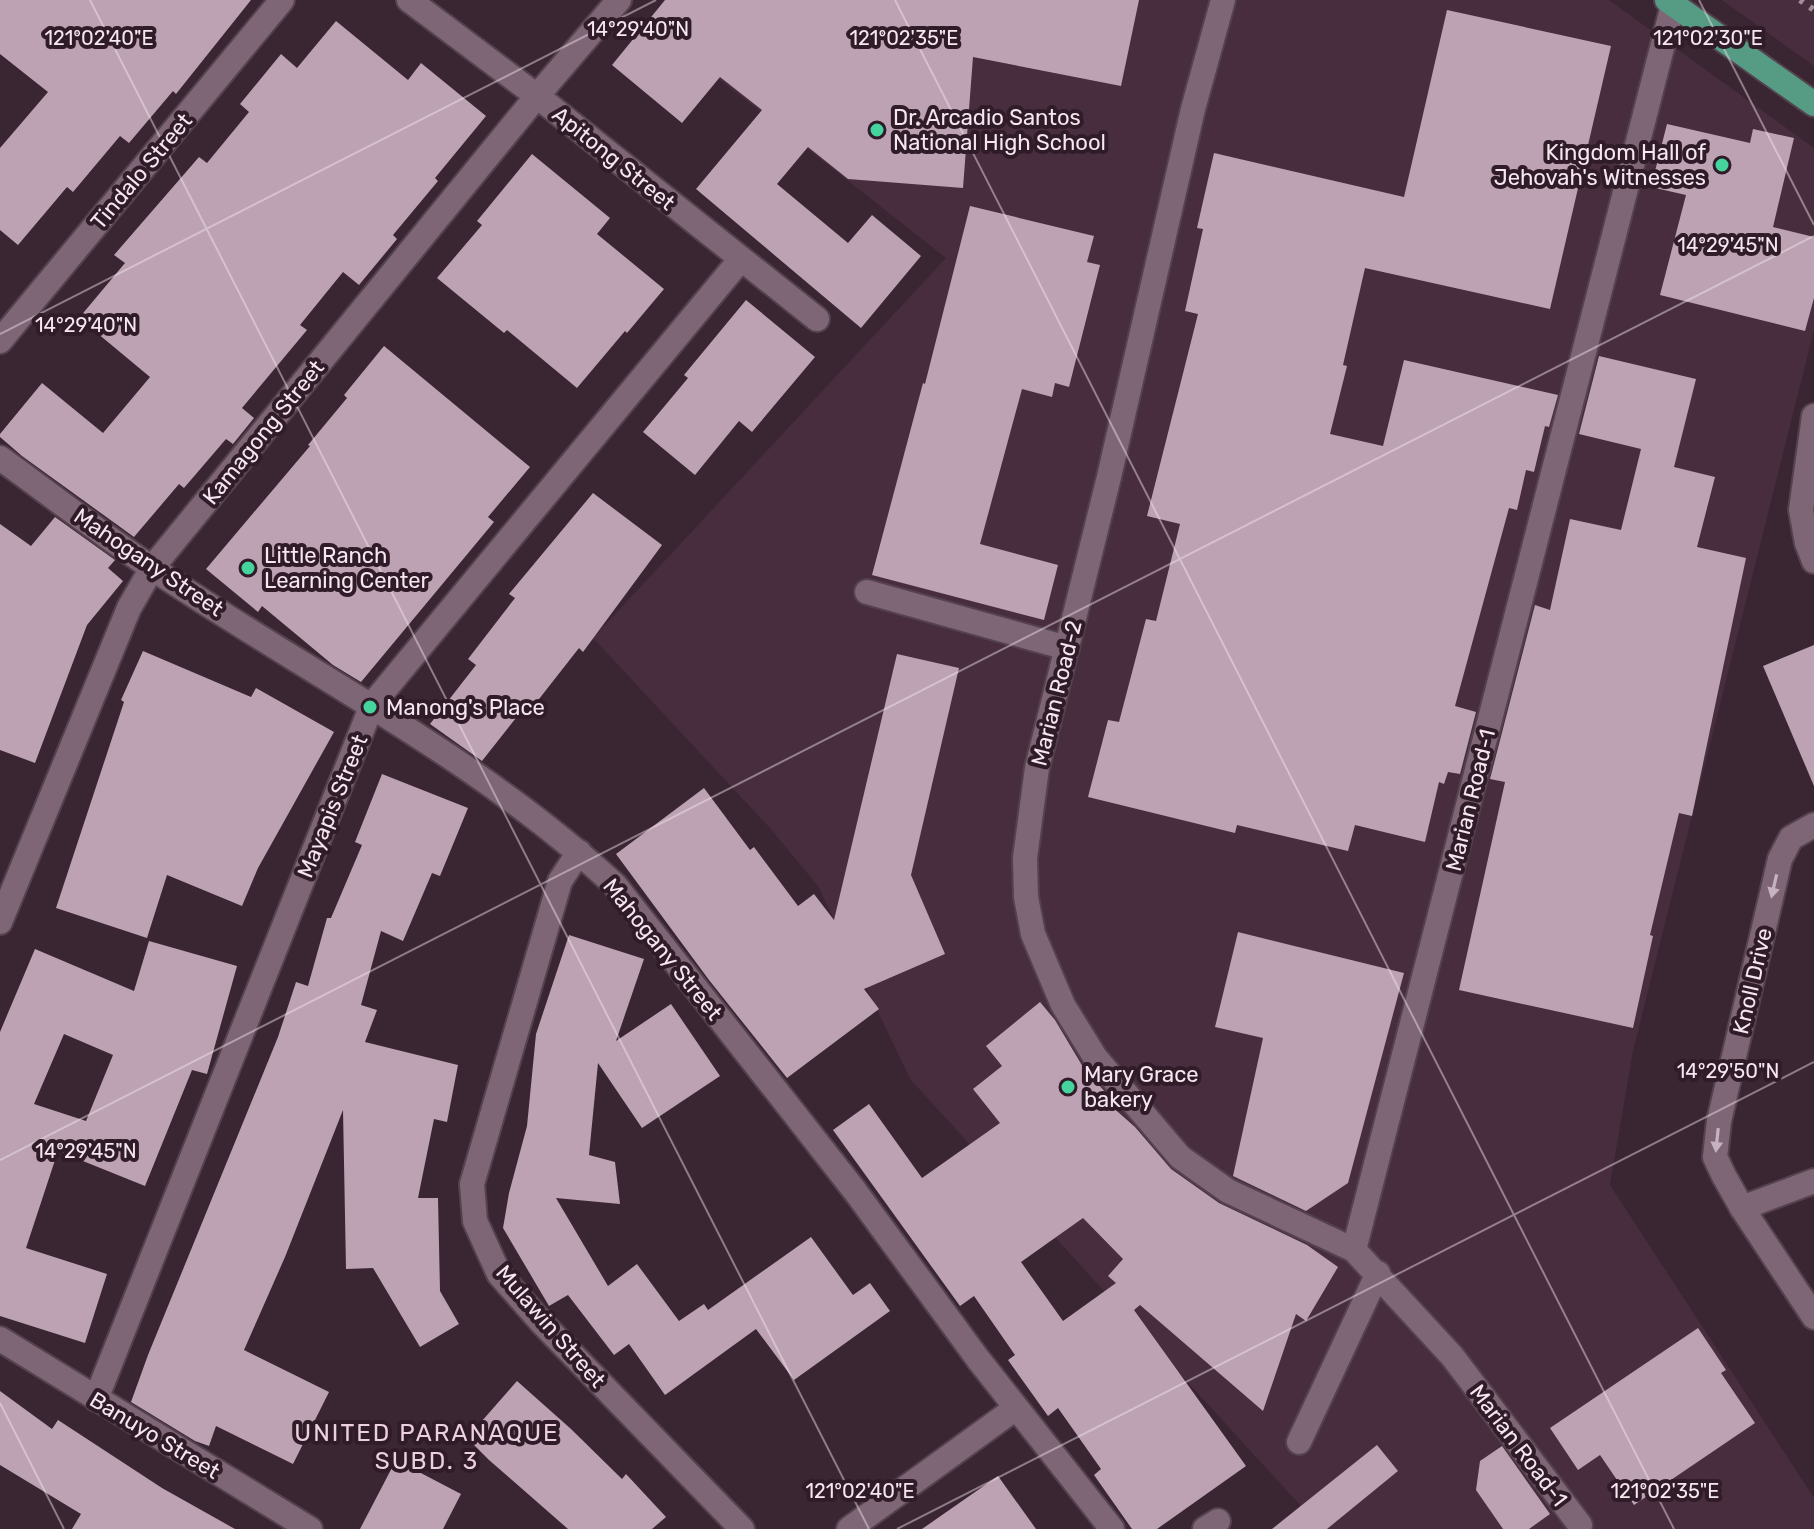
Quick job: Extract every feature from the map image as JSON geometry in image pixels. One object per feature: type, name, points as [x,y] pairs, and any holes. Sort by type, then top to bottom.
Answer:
[{"type":"main road","points":[[1670,2],[1814,104]]},
{"type":"street","name":"Tindalo Street","points":[[0,341],[282,0]]},
{"type":"street","name":"Apitong Street","points":[[409,0],[537,96],[817,319]]},
{"type":"street","name":"Kamagong Street","points":[[0,922],[129,608],[152,568],[619,0]]},
{"type":"street","name":"Marian Road-2","points":[[1223,0],[1193,109],[1037,768],[1025,858],[1026,897],[1033,934],[1063,1005],[1095,1057],[1180,1157],[1228,1191],[1354,1250]]},
{"type":"street","name":"Marian Road-1","points":[[1580,1525],[1452,1356],[1354,1250],[1670,2]]},
{"type":"street","name":"Mayapis Street","points":[[96,1399],[372,705],[740,260]]},
{"type":"street","points":[[1814,416],[1801,510],[1814,561]]},
{"type":"street","name":"Mahogany Street","points":[[0,458],[152,568],[372,705],[505,796],[579,852],[625,898],[855,1191],[1016,1408],[1112,1529]]},
{"type":"street","points":[[867,592],[1067,648]]},
{"type":"street","name":"Knoll Drive","points":[[1814,825],[1791,838],[1780,859],[1719,1121],[1715,1157],[1742,1208],[1814,1317]]},
{"type":"street","name":"Mulawin Street","points":[[579,852],[560,881],[472,1184],[475,1221],[499,1274],[543,1324],[742,1529]]},
{"type":"street","points":[[1742,1208],[1814,1181]]},
{"type":"street","points":[[1299,1442],[1378,1273]]},
{"type":"street","name":"Banuyo Street","points":[[0,1339],[310,1529]]},
{"type":"street","points":[[849,1529],[1016,1408]]},
{"type":"shaded area","points":[[777,0],[1609,0],[1814,148],[1814,330],[1633,1051],[1610,1185],[1814,1498],[1814,1529],[1322,1529],[910,1079],[818,886],[769,827],[593,638],[946,258],[715,76]]},
{"type":"shaded area","points":[[1722,0],[1814,0],[1814,66]]},
{"type":"building","points":[[0,0],[251,0],[176,94],[173,91],[129,143],[120,136],[73,192],[67,187],[18,245],[0,230],[0,148],[48,92],[0,54]]},
{"type":"building","points":[[665,0],[1139,0],[1121,86],[973,57],[963,188],[848,179],[808,147],[777,184],[848,243],[872,215],[921,256],[861,328],[696,189],[762,110],[720,77],[682,123],[612,65]]},
{"type":"building","points":[[1447,10],[1611,46],[1550,309],[1365,268],[1343,365],[1347,366],[1330,434],[1383,446],[1404,360],[1558,395],[1549,427],[1545,426],[1534,472],[1526,470],[1517,510],[1509,508],[1455,706],[1476,712],[1460,774],[1448,772],[1444,784],[1439,782],[1425,842],[1355,825],[1348,851],[1237,825],[1235,833],[1088,797],[1108,720],[1119,722],[1146,619],[1156,621],[1180,524],[1147,516],[1198,314],[1185,311],[1203,229],[1197,228],[1214,153],[1404,197]]},
{"type":"building","points":[[336,21],[408,80],[421,63],[486,116],[435,178],[438,181],[393,235],[397,239],[359,285],[343,272],[300,325],[307,330],[242,408],[254,418],[233,444],[226,439],[184,488],[179,484],[134,537],[22,456],[0,434],[42,383],[103,433],[150,377],[79,318],[125,263],[114,255],[199,157],[207,163],[249,112],[240,104],[281,54],[297,68]]},
{"type":"building","points":[[1667,124],[1750,143],[1753,129],[1794,138],[1773,227],[1814,237],[1814,298],[1805,331],[1660,295],[1686,195],[1651,187]]},
{"type":"building","points":[[532,154],[610,218],[597,234],[664,289],[577,388],[437,278],[482,225],[477,221]]},
{"type":"building","points":[[970,206],[1094,236],[1087,262],[1100,265],[1069,387],[1055,383],[1052,397],[1022,389],[980,544],[1058,565],[1044,620],[872,575]]},
{"type":"building","points":[[746,300],[815,357],[752,432],[739,421],[695,475],[643,432],[688,378],[684,375]]},
{"type":"building","points":[[384,346],[530,467],[488,517],[494,522],[361,682],[333,665],[262,606],[258,612],[206,569],[310,446],[347,398],[344,395]]},
{"type":"building","points":[[1599,356],[1696,379],[1674,467],[1715,477],[1697,547],[1746,558],[1692,816],[1679,813],[1650,935],[1653,936],[1633,1028],[1459,990],[1505,782],[1490,779],[1535,605],[1550,610],[1570,519],[1621,530],[1641,449],[1579,434]]},
{"type":"building","points":[[593,493],[662,545],[583,652],[579,648],[532,708],[527,704],[482,761],[430,724],[476,665],[468,659],[515,598],[509,594]]},
{"type":"building","points":[[55,517],[115,560],[108,568],[123,581],[87,625],[35,763],[0,750],[0,524],[31,546]]},
{"type":"building","points":[[1814,645],[1814,786],[1763,666]]},
{"type":"building","points":[[143,651],[251,697],[256,688],[334,732],[258,868],[242,906],[167,875],[147,938],[56,908],[124,702],[121,700]]},
{"type":"building","points":[[897,654],[959,668],[911,875],[945,954],[864,989],[879,1009],[787,1078],[709,980],[616,854],[704,788],[750,850],[754,847],[798,906],[814,894],[834,920]]},
{"type":"building","points":[[382,774],[468,808],[440,876],[432,873],[403,941],[381,931],[361,1005],[377,1010],[365,1042],[458,1065],[447,1122],[434,1119],[418,1198],[438,1198],[440,1291],[459,1324],[420,1347],[373,1268],[346,1269],[343,1110],[285,1257],[244,1350],[329,1392],[293,1464],[216,1426],[209,1446],[195,1441],[131,1402],[278,1037],[296,982],[308,986],[327,918],[331,918],[362,845],[355,842]]},
{"type":"building","points":[[1238,932],[1404,973],[1348,1183],[1306,1211],[1233,1176],[1263,1038],[1215,1027]]},
{"type":"building","points":[[569,935],[644,959],[616,1041],[671,1004],[720,1076],[642,1128],[598,1063],[589,1155],[615,1162],[620,1204],[556,1198],[608,1286],[637,1264],[679,1321],[704,1304],[708,1310],[811,1237],[853,1295],[870,1283],[890,1311],[794,1380],[756,1329],[665,1395],[629,1344],[614,1355],[568,1295],[549,1306],[503,1228],[527,1126],[536,1034]]},
{"type":"building","points":[[149,941],[237,966],[207,1074],[192,1070],[145,1186],[58,1151],[26,1248],[107,1274],[85,1343],[0,1316],[0,1032],[35,949],[134,991]],"holes":[[[64,1034],[113,1055],[86,1121],[34,1104]]]},
{"type":"building","points":[[1040,1002],[1055,1020],[1083,1067],[1106,1093],[1101,1097],[1135,1127],[1171,1169],[1219,1203],[1307,1245],[1338,1267],[1306,1321],[1296,1314],[1263,1411],[1140,1305],[1134,1310],[1246,1466],[1157,1529],[1132,1529],[1094,1475],[1101,1469],[1058,1408],[1048,1416],[1008,1360],[1015,1355],[974,1296],[960,1306],[833,1130],[869,1104],[922,1178],[1000,1123],[973,1089],[1002,1066],[986,1046]],"holes":[[[1083,1218],[1123,1259],[1108,1276],[1116,1283],[1063,1321],[1021,1262]]]},
{"type":"building","points":[[1698,1328],[1726,1370],[1721,1373],[1755,1423],[1634,1505],[1600,1455],[1578,1470],[1550,1428]]},
{"type":"building","points":[[517,1381],[622,1479],[626,1474],[666,1517],[652,1529],[568,1529],[489,1460],[467,1438]]},
{"type":"building","points":[[0,1391],[52,1429],[58,1420],[162,1488],[235,1529],[72,1529],[81,1514],[0,1465]]},
{"type":"building","points":[[1377,1445],[1398,1471],[1327,1529],[1272,1529]]},
{"type":"building","points":[[1502,1446],[1550,1514],[1529,1529],[1503,1529],[1476,1490],[1480,1461]]},
{"type":"building","points":[[396,1460],[461,1494],[443,1529],[360,1529]]},
{"type":"building","points":[[998,1476],[1036,1529],[922,1529]]},
{"type":"railway","points":[[1800,0],[1814,10]]},
{"type":"place","name":"Dr. Arcadio Santos National High School","points":[[877,130]]},
{"type":"place","name":"Kingdom Hall of Jehovah's Witnesses","points":[[1722,165]]},
{"type":"place","name":"Little Ranch Learning Center","points":[[248,568]]},
{"type":"place","name":"Manong's Place","points":[[370,707]]},
{"type":"place","name":"Mary Grace bakery","points":[[1068,1087]]},
{"type":"district","name":"UNITED PARANAQUE SUBD. 3","points":[[427,1447]]}]
